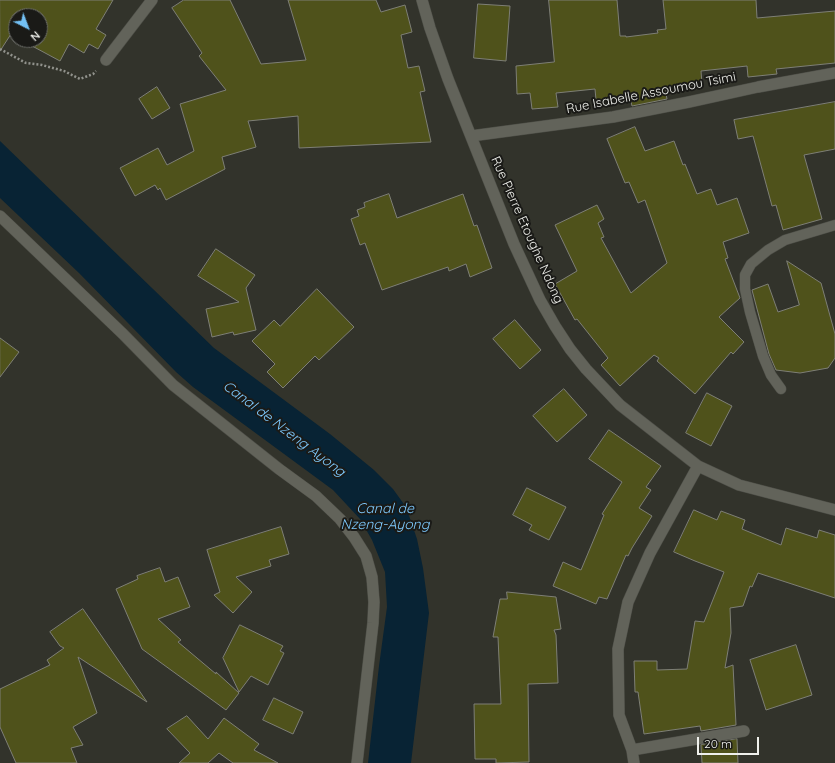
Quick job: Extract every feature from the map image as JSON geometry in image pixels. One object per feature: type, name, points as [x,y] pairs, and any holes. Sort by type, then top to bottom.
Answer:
[{"type":"street","points":[[106,60],[152,0]]},
{"type":"street","name":"Rue Pierre Etoughe Ndong","points":[[422,0],[430,28],[514,244],[537,293],[555,326],[570,349],[586,369],[620,405],[698,466],[738,484],[835,510]]},
{"type":"street","name":"Rue Isabelle Assoumou Tsimi","points":[[471,136],[613,117],[758,87],[835,73]]},
{"type":"street","points":[[0,216],[123,334],[173,385],[279,469],[316,496],[340,519],[354,537],[366,556],[372,576],[374,602],[373,623],[357,763]]},
{"type":"street","points":[[634,763],[632,750],[619,715],[618,695],[618,649],[628,602],[650,553],[698,466]]},
{"type":"street","points":[[632,750],[744,731]]},
{"type":"lane","points":[[781,389],[771,375],[763,356],[748,305],[745,289],[745,275],[751,264],[768,250],[785,240],[835,225]]},
{"type":"path","points":[[0,49],[26,63],[42,65],[64,71],[80,79],[93,74],[106,60]]},
{"type":"water","name":"Canal de Nzeng-Ayong","points":[[0,141],[214,348],[330,434],[374,470],[393,489],[406,507],[417,539],[423,568],[429,613],[411,763],[368,763],[387,607],[385,572],[372,540],[360,519],[333,490],[193,387],[176,372],[79,273],[0,198]]},
{"type":"building","points":[[0,0],[113,0],[96,29],[106,35],[98,49],[89,44],[84,53],[69,44],[60,61],[36,48],[48,48],[48,8],[8,8],[8,39],[0,51]]},
{"type":"building","points":[[184,0],[230,0],[261,64],[306,60],[288,0],[376,0],[381,12],[405,5],[412,32],[401,35],[408,68],[419,66],[425,91],[420,92],[431,142],[299,148],[298,116],[248,121],[256,147],[222,157],[225,169],[166,200],[160,188],[158,190],[155,185],[135,196],[120,168],[158,148],[167,165],[194,151],[180,104],[226,90],[199,56],[202,53],[172,8]]},
{"type":"building","points":[[549,0],[617,0],[620,36],[626,37],[658,33],[657,30],[666,29],[663,0],[756,0],[757,18],[835,11],[835,63],[776,69],[777,74],[748,77],[747,66],[701,71],[702,84],[665,89],[667,99],[632,106],[630,97],[596,100],[595,89],[556,93],[558,107],[532,109],[530,93],[517,94],[516,66],[554,62]]},
{"type":"building","points":[[478,4],[510,6],[506,61],[474,58]]},
{"type":"building","points":[[157,87],[170,108],[152,119],[139,99]]},
{"type":"building","points":[[835,102],[835,149],[804,155],[822,219],[783,230],[776,205],[772,206],[753,136],[738,139],[734,120]]},
{"type":"building","points":[[635,127],[645,151],[674,141],[683,165],[685,164],[697,194],[711,189],[717,205],[737,198],[749,233],[723,242],[728,258],[725,259],[740,298],[719,317],[744,342],[733,354],[731,352],[695,394],[657,361],[659,358],[654,355],[620,386],[601,365],[608,358],[577,319],[575,320],[555,284],[577,271],[555,225],[597,205],[604,219],[598,223],[604,237],[601,238],[631,293],[667,263],[645,200],[638,203],[629,182],[625,183],[607,139]]},
{"type":"building","points":[[389,194],[397,218],[463,194],[474,226],[477,225],[492,268],[470,277],[466,264],[449,271],[448,267],[382,290],[365,243],[360,245],[351,219],[359,216],[357,210],[365,207],[364,203]]},
{"type":"building","points":[[216,249],[255,275],[246,288],[256,330],[234,335],[233,332],[212,337],[206,309],[239,302],[198,276]]},
{"type":"building","points":[[787,261],[821,283],[835,334],[835,358],[828,368],[800,373],[776,370],[769,354],[752,290],[768,284],[778,312],[799,305]]},
{"type":"building","points":[[317,289],[354,327],[319,360],[315,356],[283,388],[267,372],[275,364],[252,341],[274,320],[280,326]]},
{"type":"building","points":[[515,320],[541,350],[520,369],[493,339]]},
{"type":"building","points":[[0,338],[19,352],[0,377]]},
{"type":"building","points":[[564,389],[587,415],[557,442],[533,416]]},
{"type":"building","points":[[707,393],[732,406],[711,446],[686,433]]},
{"type":"building","points":[[609,430],[661,466],[646,487],[651,490],[639,508],[652,516],[628,556],[626,555],[607,599],[599,597],[596,604],[553,586],[563,562],[581,570],[604,515],[602,514],[622,482],[589,459]]},
{"type":"building","points":[[527,488],[566,507],[549,540],[529,530],[532,525],[513,515]]},
{"type":"building","points":[[694,510],[717,520],[721,511],[745,520],[742,529],[781,545],[786,528],[817,538],[819,530],[835,535],[835,598],[758,573],[752,587],[750,586],[743,606],[730,608],[731,633],[725,668],[733,665],[736,725],[701,731],[700,726],[644,734],[638,692],[635,692],[634,661],[657,661],[657,670],[687,669],[695,621],[704,622],[724,572],[674,552]]},
{"type":"building","points":[[281,527],[289,554],[269,560],[271,566],[236,577],[252,592],[233,613],[214,595],[220,592],[207,550]]},
{"type":"building","points":[[160,568],[165,582],[178,577],[190,607],[158,619],[181,640],[178,642],[216,674],[216,672],[239,693],[226,710],[142,649],[116,589],[138,579],[137,576]]},
{"type":"building","points":[[507,592],[556,597],[561,629],[554,630],[556,635],[558,683],[528,684],[529,762],[496,763],[496,759],[475,759],[474,704],[501,704],[498,637],[493,637],[500,599],[507,599]]},
{"type":"building","points":[[83,609],[147,702],[78,657],[97,713],[73,727],[83,745],[71,748],[77,763],[16,763],[0,727],[0,689],[50,665],[47,660],[64,648],[60,646],[50,632]]},
{"type":"building","points":[[240,625],[283,646],[280,651],[284,653],[268,685],[251,676],[239,692],[223,658]]},
{"type":"building","points":[[796,645],[812,695],[766,710],[750,660]]},
{"type":"building","points":[[274,698],[303,712],[293,734],[263,720]]},
{"type":"building","points":[[187,716],[208,739],[224,718],[259,744],[254,750],[278,763],[233,763],[219,753],[208,763],[179,763],[190,753],[167,729]]},
{"type":"building","points":[[737,739],[738,763],[702,763],[701,745]]},
{"type":"water label","name":"Canal de Nzeng Ayong","points":[[284,429]]}]
